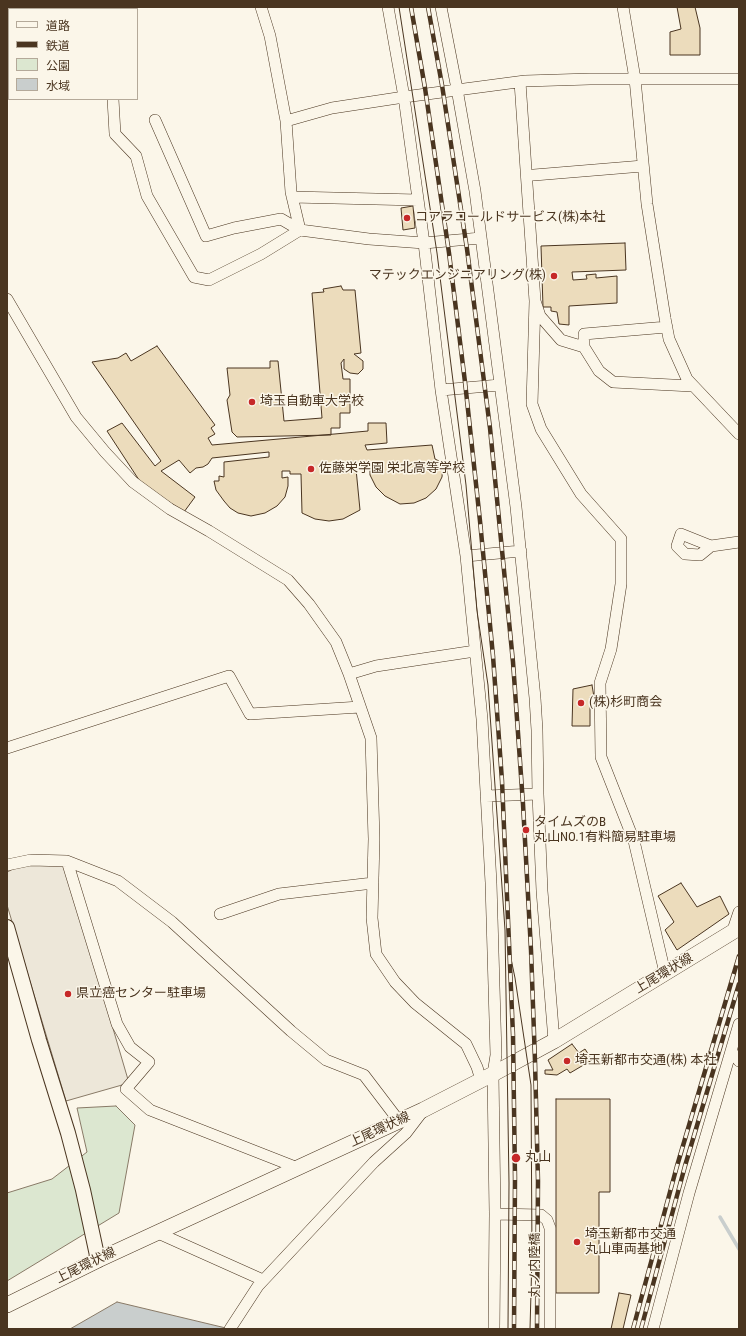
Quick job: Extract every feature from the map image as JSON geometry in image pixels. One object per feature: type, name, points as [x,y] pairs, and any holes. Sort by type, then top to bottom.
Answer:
[{"type":"main road","name":"上尾環状線","points":[[7,1305],[98,1260],[423,1110],[554,1041],[736,930]]},
{"type":"street","points":[[261,7],[270,36],[286,121],[292,196],[300,230]]},
{"type":"street","points":[[388,7],[404,97],[424,243],[441,390],[466,556],[482,719],[491,883],[496,1055],[487,1077],[495,1214],[494,1329]]},
{"type":"street","points":[[441,7],[475,191],[516,507],[535,698],[542,891],[554,1041]]},
{"type":"street","points":[[623,7],[635,79],[647,204],[669,339],[687,379],[692,386],[739,434]]},
{"type":"street","points":[[286,121],[332,108],[457,89],[520,82],[635,79],[739,79]]},
{"type":"street","points":[[520,82],[535,301],[532,404],[541,429],[581,494],[621,539],[621,584],[611,649],[600,683],[601,757],[634,841],[665,973]]},
{"type":"street","points":[[113,100],[115,134],[136,156],[146,196],[194,277],[209,280],[261,254],[300,230]]},
{"type":"street","points":[[155,120],[206,236],[234,228],[282,219],[300,230],[369,239],[424,243],[481,238]]},
{"type":"street","points":[[534,175],[643,166]]},
{"type":"street","points":[[292,196],[418,200]]},
{"type":"street","points":[[7,299],[76,417],[133,482],[170,509],[209,531],[288,580],[309,604],[336,642],[349,674],[371,738],[374,839],[372,918],[376,954],[394,982],[415,1003],[466,1044],[478,1067],[487,1077]]},
{"type":"street","points":[[535,301],[540,316],[561,340],[584,347]]},
{"type":"street","points":[[666,327],[584,334],[584,347],[599,371],[613,382],[692,386]]},
{"type":"street","points":[[441,390],[500,385]]},
{"type":"street","points":[[711,546],[739,542]]},
{"type":"street","points":[[466,556],[520,551]]},
{"type":"street","points":[[349,674],[376,666],[475,651]]},
{"type":"street","points":[[7,748],[229,676],[250,714],[360,707]]},
{"type":"street","points":[[486,796],[538,794]]},
{"type":"street","points":[[7,865],[31,860],[67,861],[118,881],[172,922],[291,1031],[326,1060],[364,1075],[399,1121]]},
{"type":"street","points":[[67,861],[117,1024],[130,1047],[149,1062],[126,1089],[150,1110],[298,1168]]},
{"type":"street","points":[[220,914],[279,894],[373,883]]},
{"type":"street","points":[[736,930],[739,912]]},
{"type":"street","points":[[7,927],[39,1040],[68,1133],[83,1190],[98,1260]]},
{"type":"street","points":[[653,1329],[689,1193],[739,1024]]},
{"type":"street","points":[[730,1051],[739,1061]]},
{"type":"street","points":[[230,1329],[263,1280],[327,1214],[374,1162],[406,1133],[423,1110]]},
{"type":"street","name":"丸ノ内陸橋","points":[[495,1214],[541,1215],[545,1217],[549,1223],[550,1329]]},
{"type":"street","points":[[158,1233],[263,1280]]},
{"type":"green space","points":[[116,1106],[135,1125],[119,1213],[7,1281],[7,1193],[52,1179],[87,1152],[77,1108]]},
{"type":"shaded area","name":"県立癌センター駐車場","points":[[22,865],[65,865],[129,1083],[66,1101],[7,905],[7,872]]},
{"type":"water","points":[[117,1302],[230,1329],[70,1329]]},
{"type":"building","points":[[677,7],[695,7],[700,28],[700,55],[670,55],[670,32],[681,29]]},
{"type":"building","points":[[413,206],[415,228],[403,230],[401,208]]},
{"type":"building","points":[[625,243],[626,270],[572,272],[573,280],[587,279],[586,275],[596,274],[596,278],[617,276],[617,303],[569,306],[569,325],[559,324],[557,312],[551,311],[551,307],[543,307],[541,246]]},
{"type":"building","points":[[341,286],[343,290],[355,290],[361,353],[354,354],[363,361],[363,369],[358,374],[350,373],[344,369],[344,359],[341,363],[343,379],[350,379],[350,413],[340,413],[340,428],[331,428],[331,435],[237,437],[232,432],[227,400],[230,395],[227,368],[270,368],[270,361],[278,361],[284,421],[322,418],[312,293],[324,292],[323,289]]},
{"type":"building","points":[[157,346],[215,425],[211,428],[215,434],[208,438],[212,445],[368,431],[368,423],[386,423],[387,443],[365,445],[367,450],[432,445],[435,459],[439,461],[437,464],[443,464],[442,477],[436,489],[426,498],[414,503],[400,504],[385,496],[376,487],[370,475],[370,469],[356,469],[360,510],[343,519],[329,521],[315,519],[302,513],[301,474],[290,474],[290,471],[282,471],[282,478],[288,477],[288,486],[285,497],[277,506],[265,513],[251,516],[238,513],[230,508],[216,490],[214,481],[219,481],[219,476],[224,477],[224,462],[269,457],[269,452],[212,458],[208,464],[203,467],[196,468],[190,473],[179,460],[161,471],[195,497],[184,512],[141,483],[107,431],[122,423],[155,466],[161,461],[92,362],[118,358],[126,353],[131,361]]},
{"type":"building","points":[[592,685],[594,697],[590,697],[590,726],[572,726],[573,689]]},
{"type":"building","points":[[681,883],[697,907],[720,896],[729,914],[677,950],[665,930],[674,922],[658,896]]},
{"type":"building","points":[[572,1044],[579,1053],[585,1049],[592,1060],[570,1073],[567,1069],[557,1075],[545,1074],[545,1070],[553,1070],[548,1060]]},
{"type":"building","name":"埼玉新都市交通 丸山車両基地","points":[[556,1099],[610,1099],[610,1192],[599,1192],[599,1293],[556,1293]]},
{"type":"building","points":[[619,1293],[631,1295],[623,1329],[611,1329]]},
{"type":"waterway","points":[[720,1217],[739,1249]]},
{"type":"tram line","points":[[399,7],[437,253],[466,485],[477,611],[488,685],[505,930],[509,1183],[508,1329]]},
{"type":"tram line","points":[[509,949],[515,978],[531,1085],[532,1256],[530,1329]]},
{"type":"railway","points":[[411,7],[425,88],[449,253],[465,382],[493,656],[502,781],[513,1035],[515,1178],[514,1329]]},
{"type":"railway","points":[[428,7],[442,85],[467,249],[490,428],[513,662],[523,804],[535,1061],[538,1181],[537,1329]]},
{"type":"railway","points":[[633,1329],[677,1166],[739,956]]},
{"type":"railway","points":[[641,1329],[685,1166],[739,984]]},
{"type":"place","name":"コアラコールドサービス(株)本社","points":[[407,218]]},
{"type":"place","name":"マテックエンジニアリング(株)","points":[[554,276]]},
{"type":"place","name":"埼玉自動車大学校","points":[[252,402]]},
{"type":"place","name":"佐藤栄学園 栄北高等学校","points":[[311,469]]},
{"type":"place","name":"(株)杉町商会","points":[[581,703]]},
{"type":"place","name":"タイムズのB 丸山NO.1有料簡易駐車場","points":[[526,830]]},
{"type":"place","name":"県立癌センター駐車場","points":[[68,994]]},
{"type":"place","name":"埼玉新都市交通(株) 本社","points":[[567,1061]]},
{"type":"place","name":"丸山","points":[[516,1158]]},
{"type":"place","name":"埼玉新都市交通 丸山車両基地","points":[[577,1242]]}]
